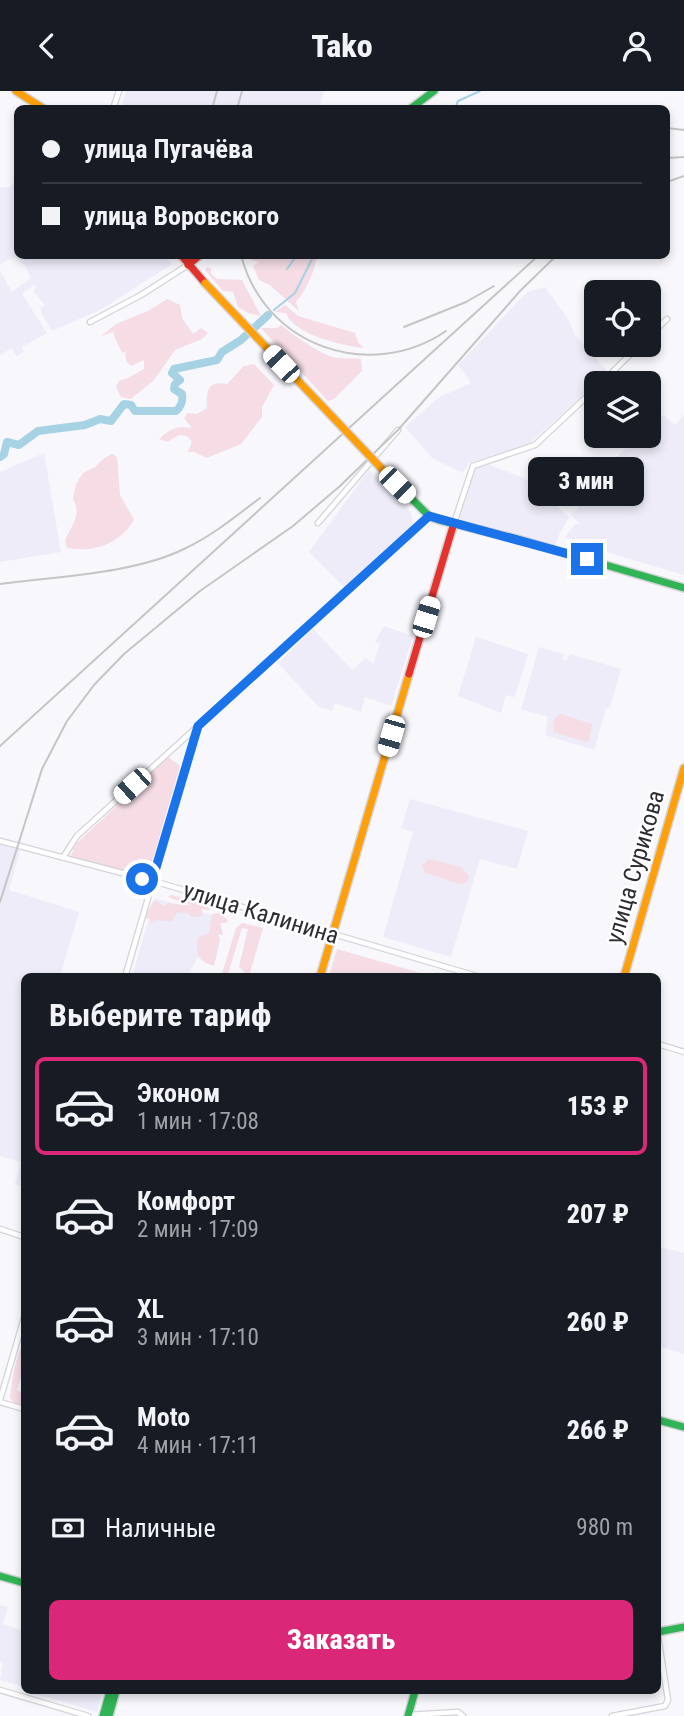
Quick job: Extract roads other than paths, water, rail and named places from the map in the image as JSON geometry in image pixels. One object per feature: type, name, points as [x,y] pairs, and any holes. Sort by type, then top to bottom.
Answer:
[{"type":"main road","points":[[16,91],[38,105]]},
{"type":"main road","points":[[415,105],[434,91]]},
{"type":"main road","points":[[184,259],[429,516],[684,588]]},
{"type":"main road","points":[[188,265],[195,259]]},
{"type":"main road","points":[[321,973],[454,523]]},
{"type":"main road","name":"улица Сурикова","points":[[625,973],[681,789],[684,768]]},
{"type":"main road","points":[[661,1421],[684,1427]]},
{"type":"main road","points":[[0,1576],[21,1582]]},
{"type":"main road","points":[[661,1633],[684,1627]]},
{"type":"main road","points":[[103,1716],[109,1694]]},
{"type":"main road","points":[[109,1716],[115,1694]]},
{"type":"main road","points":[[408,1715],[414,1694]]},
{"type":"street","points":[[90,323],[188,265]]},
{"type":"street","points":[[661,325],[667,319]]},
{"type":"street","points":[[613,371],[628,357]]},
{"type":"street","points":[[454,523],[473,466],[535,445],[584,399]]},
{"type":"street","points":[[318,523],[398,430]]},
{"type":"street","points":[[64,856],[77,836],[429,516]]},
{"type":"street","points":[[126,973],[198,726]]},
{"type":"street","name":"улица Калинина","points":[[0,841],[64,856],[466,973]]},
{"type":"street","points":[[661,1045],[684,1052]]},
{"type":"street","points":[[0,1229],[21,1236]]},
{"type":"street","points":[[21,1328],[0,1401],[21,1408]]},
{"type":"street","points":[[612,1716],[665,1706],[668,1700],[661,1654]]},
{"type":"street","points":[[0,1690],[88,1716]]},
{"type":"street","points":[[408,1715],[458,1712],[463,1716]]},
{"type":"waterway","points":[[456,105],[458,101],[480,91]]},
{"type":"waterway","points":[[287,269],[294,259]]},
{"type":"waterway","points":[[274,310],[295,293],[312,259]]},
{"type":"waterway","points":[[0,457],[4,454],[7,442],[19,445],[38,431],[85,425],[100,419],[111,421],[124,404],[131,405],[135,411],[176,411],[181,405],[182,394],[174,389],[180,380],[172,373],[174,369],[217,360],[222,352],[241,340],[268,315]]},
{"type":"railway","points":[[213,105],[217,91]]},
{"type":"railway","points":[[238,105],[242,91]]},
{"type":"railway","points":[[670,128],[684,130]]},
{"type":"railway","points":[[670,158],[684,157]]},
{"type":"railway","points":[[670,181],[684,176]]},
{"type":"railway","points":[[242,259],[253,287],[272,313],[296,333],[324,347],[354,354],[385,354],[416,346],[446,331]]},
{"type":"railway","points":[[0,746],[535,259]]},
{"type":"railway","points":[[0,902],[42,769],[67,721],[94,685],[124,654],[200,591],[293,526],[340,486],[398,430],[520,291],[553,259]]},
{"type":"railway","points":[[404,327],[466,302],[494,286]]},
{"type":"railway","points":[[0,584],[118,569],[164,557],[204,538],[260,498]]}]
